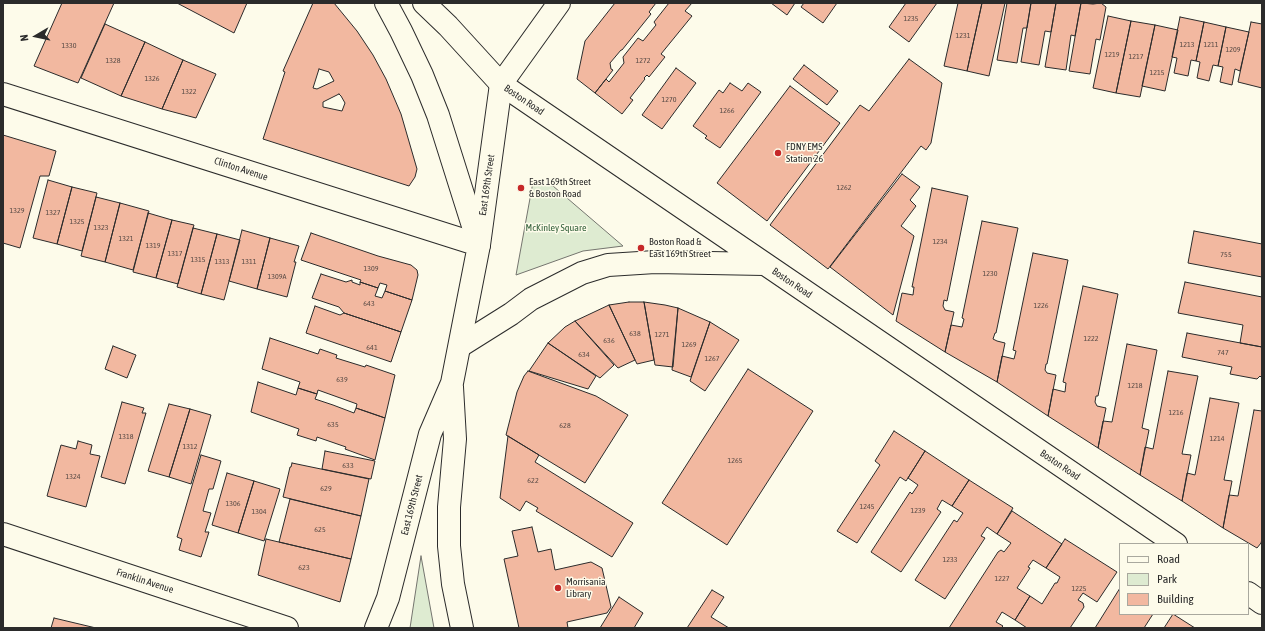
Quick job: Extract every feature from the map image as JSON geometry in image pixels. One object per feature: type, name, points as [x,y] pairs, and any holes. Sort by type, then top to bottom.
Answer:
[{"type":"street","points":[[386,3],[422,76],[438,115],[479,245]]},
{"type":"street","name":"Boston Road","points":[[424,3],[448,26],[501,84],[1175,543]]},
{"type":"street","name":"East 169th Street","points":[[376,628],[388,598],[430,434],[452,383],[479,245],[501,84],[559,3]]},
{"type":"street","name":"Clinton Avenue","points":[[3,94],[479,245]]},
{"type":"street","points":[[460,346],[511,314],[531,299],[582,273],[608,265],[655,262],[764,264]]},
{"type":"street","name":"East 169th Street","points":[[452,383],[455,439],[449,507],[448,546],[453,584],[462,628]]},
{"type":"street","name":"Franklin Avenue","points":[[3,534],[287,628]]},
{"type":"street","points":[[1249,594],[1262,603]]},
{"type":"green space","name":"McKinley Square","points":[[533,182],[553,186],[623,246],[583,251],[516,275]]},
{"type":"green space","points":[[421,556],[434,628],[410,628]]},
{"type":"building","points":[[62,3],[114,3],[78,83],[34,66]]},
{"type":"building","points":[[177,3],[247,3],[234,33]]},
{"type":"building","points":[[313,3],[334,3],[357,31],[373,55],[386,79],[401,114],[417,169],[415,177],[409,186],[263,139],[285,72],[283,71]],"holes":[[[319,69],[329,72],[334,81],[317,89],[313,88]],[[339,94],[345,103],[342,111],[323,107],[323,102]]]},
{"type":"building","points":[[615,3],[656,3],[649,12],[651,14],[610,63],[611,69],[613,70],[595,93],[577,79],[585,41]]},
{"type":"building","points":[[669,3],[692,3],[685,11],[692,16],[661,54],[665,57],[649,77],[647,75],[644,78],[645,79],[630,98],[633,100],[622,114],[595,93],[606,79],[609,82],[624,63],[623,57],[638,38],[643,41],[656,25],[654,22]]},
{"type":"building","points":[[771,3],[795,3],[787,15]]},
{"type":"building","points":[[804,3],[837,3],[823,23],[801,7]]},
{"type":"building","points":[[906,3],[937,3],[909,42],[889,27]]},
{"type":"building","points":[[958,3],[982,3],[967,71],[944,66]]},
{"type":"building","points":[[982,3],[1005,3],[989,76],[967,71]]},
{"type":"building","points":[[1007,3],[1031,3],[1027,28],[1023,28],[1017,63],[997,60]]},
{"type":"building","points":[[1031,3],[1056,3],[1051,32],[1045,31],[1039,65],[1021,62]]},
{"type":"building","points":[[1056,3],[1081,3],[1075,36],[1071,35],[1066,70],[1045,67]]},
{"type":"building","points":[[1081,3],[1101,3],[1106,7],[1100,40],[1096,39],[1090,74],[1069,71]]},
{"type":"building","points":[[1108,16],[1131,21],[1116,93],[1093,88]]},
{"type":"building","points":[[1180,17],[1204,22],[1196,61],[1191,60],[1188,76],[1174,73],[1177,58],[1172,57]]},
{"type":"building","points":[[1131,21],[1155,25],[1140,97],[1116,93]]},
{"type":"building","points":[[1204,22],[1226,27],[1218,66],[1213,65],[1209,81],[1197,78],[1200,62],[1196,61]]},
{"type":"building","points":[[1251,22],[1262,24],[1262,88],[1238,82]]},
{"type":"building","points":[[105,24],[145,42],[121,96],[81,78]]},
{"type":"building","points":[[1155,25],[1178,30],[1165,91],[1142,86]]},
{"type":"building","points":[[1226,27],[1249,32],[1240,71],[1235,69],[1232,85],[1220,82],[1223,67],[1218,66]]},
{"type":"building","points":[[145,42],[183,60],[162,109],[121,96]]},
{"type":"building","points":[[909,59],[942,83],[931,143],[926,150],[921,146],[828,269],[770,225],[860,105],[869,111]]},
{"type":"building","points":[[183,60],[216,74],[196,118],[162,109]]},
{"type":"building","points":[[804,65],[838,91],[827,105],[793,79]]},
{"type":"building","points":[[676,68],[696,83],[662,129],[642,115]]},
{"type":"building","points":[[730,83],[742,91],[748,83],[761,92],[720,148],[705,138],[707,136],[693,126],[719,90],[723,93]]},
{"type":"building","name":"FDNY EMS Station 26","points":[[790,86],[840,123],[767,221],[717,183]]},
{"type":"building","points":[[3,135],[56,151],[49,176],[40,176],[20,248],[3,243]]},
{"type":"building","points":[[902,174],[920,187],[910,200],[916,206],[901,226],[914,236],[893,315],[830,267]]},
{"type":"building","points":[[48,180],[72,187],[57,244],[33,238]]},
{"type":"building","points":[[72,187],[97,193],[82,251],[57,244]]},
{"type":"building","points":[[932,188],[968,196],[947,301],[944,300],[943,306],[945,310],[954,312],[945,352],[896,321],[902,293],[913,295],[914,287],[912,287]]},
{"type":"building","points":[[96,197],[120,203],[105,262],[81,256]]},
{"type":"building","points":[[120,203],[149,211],[133,270],[105,262]]},
{"type":"building","points":[[148,213],[172,220],[156,278],[133,272]]},
{"type":"building","points":[[172,220],[194,225],[178,284],[156,278]]},
{"type":"building","points":[[982,221],[1018,228],[996,333],[993,339],[1005,343],[997,382],[945,352],[951,325],[962,327],[964,319],[962,318]]},
{"type":"building","points":[[193,228],[217,234],[201,294],[177,287]]},
{"type":"building","points":[[242,230],[270,238],[257,289],[229,281]]},
{"type":"building","points":[[1194,231],[1262,244],[1262,277],[1188,263]]},
{"type":"building","points":[[311,233],[378,256],[411,265],[417,270],[418,275],[412,300],[385,291],[387,285],[380,283],[378,288],[360,282],[361,280],[301,260]]},
{"type":"building","points":[[217,234],[240,240],[224,300],[201,294]]},
{"type":"building","points":[[270,238],[299,246],[294,262],[296,262],[287,297],[257,289]]},
{"type":"building","points":[[1033,253],[1068,260],[1045,370],[1047,373],[1056,375],[1048,416],[997,382],[1002,356],[1014,359],[1016,351],[1013,350]]},
{"type":"building","points":[[321,274],[346,282],[352,280],[352,282],[360,285],[360,282],[378,288],[375,296],[382,298],[385,291],[412,300],[401,332],[344,313],[339,307],[312,298]]},
{"type":"building","points":[[1185,282],[1262,297],[1262,347],[1240,343],[1243,325],[1178,313]]},
{"type":"building","points":[[1083,286],[1118,294],[1098,396],[1096,396],[1095,402],[1097,406],[1106,408],[1098,448],[1048,416],[1053,389],[1065,392],[1066,383],[1063,382]]},
{"type":"building","points":[[629,302],[644,302],[654,360],[637,364],[609,305]]},
{"type":"building","points":[[644,302],[678,308],[673,367],[655,365]]},
{"type":"building","points":[[609,305],[635,360],[618,368],[575,321]]},
{"type":"building","points":[[315,306],[340,315],[344,313],[401,332],[391,362],[306,333]]},
{"type":"building","points":[[678,308],[710,322],[691,377],[672,370]]},
{"type":"building","points":[[575,321],[614,365],[600,378],[548,343],[565,327]]},
{"type":"building","points":[[710,322],[739,340],[705,391],[690,381]]},
{"type":"building","points":[[1187,333],[1262,347],[1262,378],[1260,376],[1257,379],[1230,374],[1232,367],[1182,357]]},
{"type":"building","points":[[270,338],[318,354],[320,349],[337,355],[336,358],[365,367],[366,365],[395,375],[385,418],[356,408],[357,404],[318,390],[317,394],[298,388],[300,382],[262,369]]},
{"type":"building","points":[[548,343],[596,376],[588,389],[529,371]]},
{"type":"building","points":[[1127,344],[1157,350],[1142,428],[1149,430],[1140,475],[1098,448],[1103,421],[1112,422]]},
{"type":"building","points":[[113,346],[136,355],[127,378],[105,369]]},
{"type":"building","points":[[748,369],[813,411],[727,545],[662,503]]},
{"type":"building","points":[[528,371],[596,396],[628,415],[585,483],[506,435],[517,392],[524,376]]},
{"type":"building","points":[[1168,371],[1198,376],[1182,454],[1191,455],[1182,501],[1140,475],[1145,447],[1153,449]]},
{"type":"building","points":[[258,382],[296,395],[298,388],[317,394],[315,399],[354,413],[356,408],[385,418],[375,460],[345,449],[346,447],[317,437],[316,441],[297,435],[299,429],[251,412]]},
{"type":"building","points":[[1210,398],[1239,403],[1224,480],[1232,481],[1223,528],[1182,501],[1187,473],[1195,475]]},
{"type":"building","points":[[122,402],[144,408],[142,413],[146,413],[125,484],[101,477]]},
{"type":"building","points":[[169,404],[190,409],[169,477],[148,471]]},
{"type":"building","points":[[190,409],[211,415],[191,484],[169,477]]},
{"type":"building","points":[[1254,410],[1262,411],[1262,539],[1257,548],[1223,528],[1229,495],[1238,496]]},
{"type":"building","points":[[894,431],[925,451],[906,481],[900,477],[857,543],[837,531],[880,465],[875,461]]},
{"type":"building","points":[[508,436],[539,455],[535,462],[633,523],[612,557],[536,511],[538,508],[526,501],[520,511],[500,498]]},
{"type":"building","points":[[78,441],[92,445],[90,454],[100,456],[86,507],[47,496],[61,445],[76,449]]},
{"type":"building","points":[[325,451],[375,461],[371,479],[322,469]]},
{"type":"building","points":[[925,451],[969,480],[952,506],[942,500],[937,509],[941,512],[901,572],[871,552],[910,492],[912,494],[918,485],[908,478]]},
{"type":"building","points":[[201,455],[221,461],[213,489],[209,489],[203,511],[211,513],[205,532],[209,532],[201,557],[179,550],[182,539],[177,537]]},
{"type":"building","points":[[292,463],[369,479],[361,516],[283,497]]},
{"type":"building","points":[[227,473],[254,481],[238,533],[212,525]]},
{"type":"building","points":[[969,480],[1013,508],[997,534],[987,527],[981,536],[985,538],[945,599],[915,580],[954,520],[957,522],[963,513],[952,506]]},
{"type":"building","points":[[254,481],[280,489],[264,541],[238,533]]},
{"type":"building","points":[[290,499],[361,516],[351,559],[279,542]]},
{"type":"building","points":[[1012,511],[1062,544],[1046,568],[1033,560],[1028,567],[1030,568],[1017,588],[1030,596],[1015,620],[1002,612],[996,622],[1003,626],[1001,628],[949,628],[998,552],[1001,550],[1004,552],[1011,543],[997,534]]},
{"type":"building","name":"Morrisania Library","points":[[532,527],[538,552],[551,549],[555,570],[591,562],[602,568],[611,607],[607,613],[567,622],[568,628],[519,628],[504,559],[518,556],[512,531]]},
{"type":"building","points":[[266,539],[351,559],[340,602],[258,575]]},
{"type":"building","points":[[1065,539],[1117,572],[1097,602],[1083,593],[1078,600],[1083,603],[1084,607],[1070,628],[1027,628],[1015,620],[1030,596],[1042,604],[1055,583],[1057,583],[1060,577],[1046,568]]},
{"type":"building","points":[[712,590],[724,597],[711,617],[729,628],[687,628]]},
{"type":"building","points":[[1119,590],[1119,615],[1152,615],[1144,628],[1095,628]]},
{"type":"building","points":[[619,597],[643,613],[634,628],[600,628]]},
{"type":"building","points":[[1172,615],[1175,615],[1195,628],[1164,628]]},
{"type":"building","points":[[54,618],[96,628],[51,628]]},
{"type":"place","name":"FDNY EMS Station 26","points":[[778,153]]},
{"type":"place","name":"East 169th Street & Boston Road","points":[[521,188]]},
{"type":"place","name":"Boston Road & East 169th Street","points":[[641,248]]},
{"type":"place","name":"Morrisania Library","points":[[558,588]]}]
